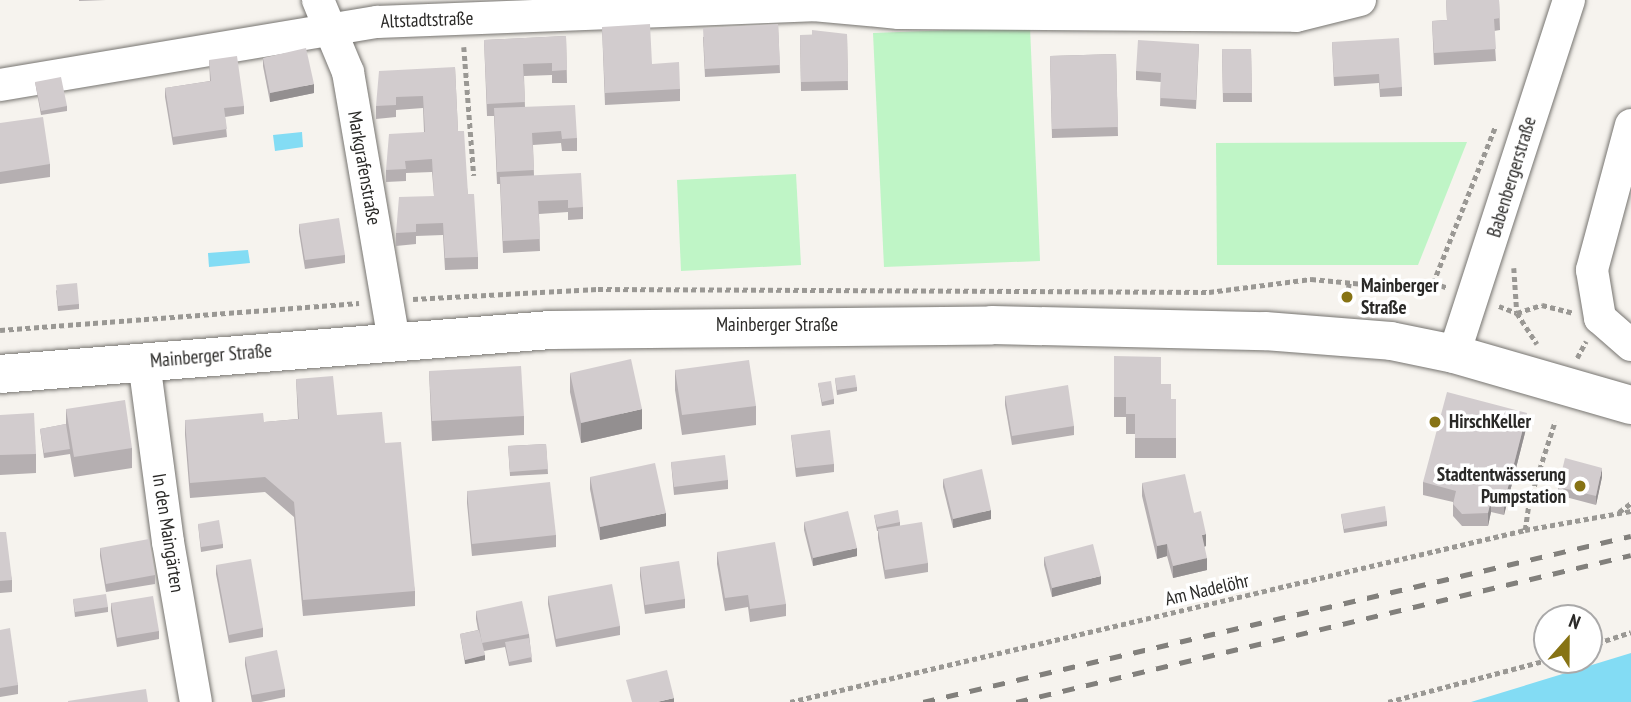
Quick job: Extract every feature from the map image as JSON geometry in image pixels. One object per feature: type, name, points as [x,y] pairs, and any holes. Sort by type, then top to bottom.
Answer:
[{"type":"main road","name":"Mainberger Straße","points":[[0,374],[394,341],[635,326],[979,325],[1287,332],[1391,341],[1454,354],[1631,405]]},
{"type":"street","name":"Altstadtstraße","points":[[0,85],[324,13],[462,18],[836,3],[899,13],[1296,16],[1360,0]]},
{"type":"street","name":"Babenbergerstraße","points":[[1454,354],[1569,0]]},
{"type":"street","name":"Markgrafenstraße","points":[[324,13],[348,72],[394,341]]},
{"type":"street","points":[[1631,125],[1592,270],[1600,318],[1631,345]]},
{"type":"street","name":"In den Maingärten","points":[[144,362],[167,542],[196,702]]},
{"type":"path","points":[[462,18],[474,176]]},
{"type":"path","points":[[1433,283],[1499,116]]},
{"type":"path","points":[[1347,297],[1349,283]]},
{"type":"path","points":[[1517,313],[1542,305],[1575,314]]},
{"type":"path","points":[[1525,530],[1555,421]]},
{"type":"path","points":[[1619,513],[1631,502]]},
{"type":"path","name":"Am Nadelöhr","points":[[790,702],[1525,530],[1631,511]]},
{"type":"path","points":[[1603,641],[1631,632]]},
{"type":"path","points":[[1388,702],[1533,664]]},
{"type":"green space","points":[[1030,27],[1040,261],[884,267],[873,33]]},
{"type":"green space","points":[[1467,142],[1418,265],[1217,265],[1216,143]]},
{"type":"green space","points":[[796,174],[801,265],[681,271],[677,180]]},
{"type":"water","points":[[302,132],[303,147],[275,151],[273,135]]},
{"type":"water","points":[[248,250],[250,263],[209,267],[208,253]]},
{"type":"water","points":[[1631,653],[1631,702],[1471,702],[1562,674],[1603,674],[1603,662]]},
{"type":"building","points":[[1446,0],[1499,0],[1500,18],[1494,19],[1496,49],[1434,53],[1432,21],[1447,20]]},
{"type":"building","points":[[650,24],[652,64],[679,62],[680,89],[605,93],[602,27]]},
{"type":"building","points":[[778,24],[780,65],[705,69],[703,28]]},
{"type":"building","points":[[812,30],[847,34],[848,81],[801,82],[800,35],[812,35]]},
{"type":"building","points":[[566,36],[567,70],[552,71],[552,63],[523,64],[525,102],[487,104],[484,40]]},
{"type":"building","points":[[1399,38],[1402,87],[1380,89],[1379,74],[1334,77],[1332,42]]},
{"type":"building","points":[[1138,40],[1199,44],[1196,100],[1160,98],[1161,73],[1136,71]]},
{"type":"building","points":[[306,48],[314,84],[270,93],[263,58]]},
{"type":"building","points":[[1222,49],[1251,49],[1252,93],[1223,93]]},
{"type":"building","points":[[1116,54],[1118,127],[1052,129],[1050,56]]},
{"type":"building","points":[[237,56],[244,106],[224,108],[227,129],[173,137],[165,88],[211,81],[209,60]]},
{"type":"building","points":[[455,67],[458,131],[464,131],[468,194],[474,194],[478,257],[445,258],[443,223],[416,224],[416,232],[396,233],[399,197],[434,196],[432,159],[405,161],[406,169],[386,170],[389,134],[425,132],[423,96],[396,97],[396,105],[376,106],[379,71]]},
{"type":"building","points":[[61,77],[67,106],[41,111],[35,82]]},
{"type":"building","points":[[575,105],[577,138],[562,139],[561,131],[532,133],[534,170],[497,172],[494,108]]},
{"type":"building","points":[[43,117],[50,164],[0,172],[0,123]]},
{"type":"building","points":[[581,173],[583,207],[568,208],[568,200],[538,201],[540,239],[503,241],[500,177]]},
{"type":"building","points":[[339,218],[345,255],[305,260],[299,224]]},
{"type":"building","points":[[77,283],[79,304],[58,306],[56,285]]},
{"type":"building","points":[[1114,356],[1161,357],[1161,384],[1171,384],[1171,399],[1176,399],[1176,438],[1135,438],[1135,414],[1126,414],[1126,397],[1114,397]]},
{"type":"building","points":[[631,359],[642,409],[581,423],[570,373]]},
{"type":"building","points":[[749,360],[756,406],[682,415],[675,370]]},
{"type":"building","points":[[521,366],[524,416],[432,421],[429,371]]},
{"type":"building","points":[[855,375],[857,387],[837,390],[835,378]]},
{"type":"building","points":[[333,376],[337,415],[382,412],[385,443],[401,442],[415,591],[303,600],[294,502],[265,477],[190,483],[185,420],[263,413],[264,422],[299,419],[296,379]]},
{"type":"building","points":[[831,381],[834,399],[822,402],[818,383]]},
{"type":"building","points":[[1068,385],[1074,426],[1012,436],[1005,396]]},
{"type":"building","points":[[1447,392],[1527,413],[1504,503],[1491,500],[1488,513],[1462,514],[1453,504],[1456,491],[1423,482]]},
{"type":"building","points":[[125,400],[132,448],[74,457],[66,409]]},
{"type":"building","points":[[34,413],[36,454],[0,455],[0,415]]},
{"type":"building","points":[[66,424],[70,449],[44,453],[40,429]]},
{"type":"building","points":[[830,430],[834,464],[796,468],[791,435]]},
{"type":"building","points":[[546,444],[548,469],[510,472],[508,446]]},
{"type":"building","points":[[725,455],[728,480],[674,487],[671,462]]},
{"type":"building","name":"Stadtentwässerung Pumpstation","points":[[1565,458],[1602,468],[1596,496],[1558,487]]},
{"type":"building","points":[[655,463],[666,513],[600,527],[590,477]]},
{"type":"building","points":[[982,469],[991,510],[953,519],[943,479]]},
{"type":"building","points":[[1185,474],[1194,513],[1201,511],[1207,558],[1173,566],[1167,544],[1157,546],[1142,483]]},
{"type":"building","points":[[550,482],[556,535],[472,544],[467,491]]},
{"type":"building","points":[[1385,506],[1387,521],[1344,529],[1341,514]]},
{"type":"building","points":[[898,510],[900,522],[877,527],[874,515]]},
{"type":"building","points":[[848,511],[857,548],[813,558],[804,522]]},
{"type":"building","points":[[219,520],[223,544],[201,547],[198,524]]},
{"type":"building","points":[[922,522],[928,563],[885,570],[878,529]]},
{"type":"building","points":[[0,532],[6,532],[12,580],[0,581]]},
{"type":"building","points":[[149,539],[155,575],[106,584],[100,548]]},
{"type":"building","points":[[775,542],[786,604],[750,609],[748,595],[725,598],[717,552]]},
{"type":"building","points":[[1093,544],[1101,576],[1052,588],[1044,557]]},
{"type":"building","points":[[251,559],[263,628],[229,635],[216,565]]},
{"type":"building","points":[[679,561],[685,599],[645,605],[640,567]]},
{"type":"building","points":[[612,584],[620,626],[556,639],[548,596]]},
{"type":"building","points":[[106,594],[108,607],[75,612],[73,599]]},
{"type":"building","points":[[153,596],[159,631],[117,638],[111,603]]},
{"type":"building","points":[[522,601],[529,634],[482,643],[476,611]]},
{"type":"building","points":[[10,628],[18,685],[0,688],[0,630]]},
{"type":"building","points":[[479,630],[485,655],[465,660],[460,634]]},
{"type":"building","points":[[529,638],[532,657],[509,662],[505,642]]},
{"type":"building","points":[[277,650],[285,689],[252,695],[245,657]]},
{"type":"building","points":[[667,670],[674,698],[657,702],[632,702],[626,680]]},
{"type":"building","points":[[146,689],[148,702],[68,702],[68,701]]},
{"type":"railway","points":[[923,702],[1631,536]]},
{"type":"railway","points":[[1016,702],[1631,555]]},
{"type":"place","name":"Mainberger Straße","points":[[1347,297]]},
{"type":"place","name":"HirschKeller","points":[[1435,422]]},
{"type":"place","name":"Stadtentwässerung Pumpstation","points":[[1580,486]]}]
